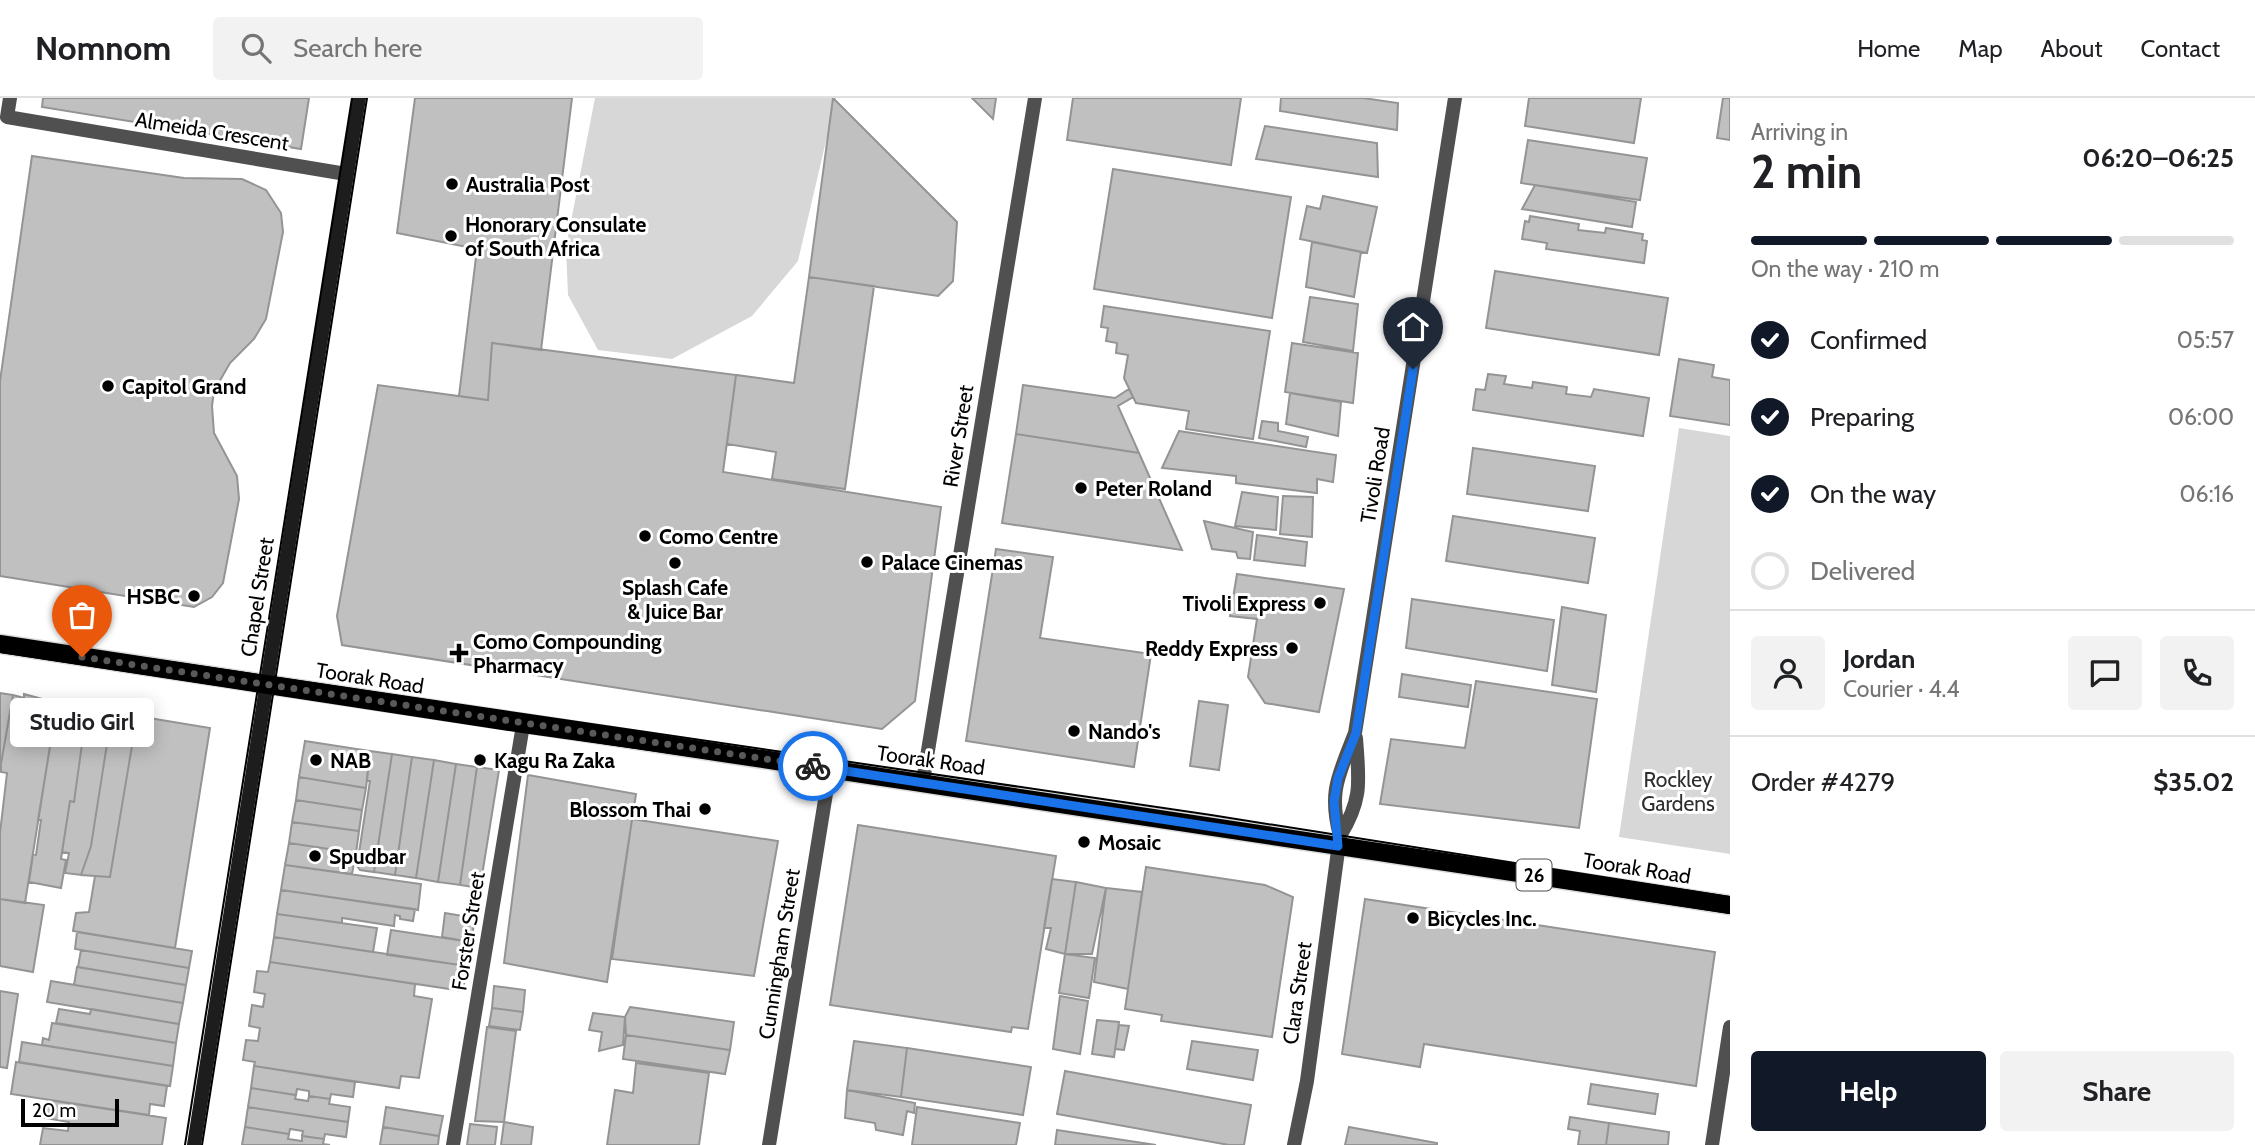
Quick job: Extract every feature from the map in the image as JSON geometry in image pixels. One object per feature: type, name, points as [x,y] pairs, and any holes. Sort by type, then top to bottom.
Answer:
[{"type":"main road","name":"Chapel Street","points":[[194,1145],[359,98]]},
{"type":"main road","name":"Toorak Road","points":[[0,644],[523,725],[1339,841],[1730,905]]},
{"type":"street","name":"Almeida Crescent","points":[[10,98],[7,117],[346,174]]},
{"type":"street","name":"River Street","points":[[923,781],[1035,98]]},
{"type":"street","name":"Tivoli Road","points":[[1339,841],[1356,805],[1359,782],[1356,733],[1455,98]]},
{"type":"street","name":"Forster Street","points":[[453,1145],[523,725]]},
{"type":"street","name":"Tivoli Road","points":[[1339,841],[1334,802],[1338,778],[1356,733]]},
{"type":"street","name":"Cunningham Street","points":[[769,1145],[830,769]]},
{"type":"street","name":"Clara Street","points":[[1294,1145],[1307,1081],[1339,841]]},
{"type":"street","points":[[1712,1145],[1730,1027]]},
{"type":"green space","points":[[595,98],[836,98],[798,261],[752,316],[672,359],[598,350],[568,295],[566,247]]},
{"type":"green space","name":"Rockley Gardens","points":[[1679,428],[1730,436],[1730,854],[1619,837]]},
{"type":"building","points":[[43,98],[309,98],[301,149],[42,107]]},
{"type":"building","points":[[415,98],[572,98],[541,350],[492,343],[488,400],[459,396],[477,249],[397,233]]},
{"type":"building","points":[[833,98],[957,222],[953,281],[938,296],[809,277]]},
{"type":"building","points":[[972,98],[996,98],[993,119]]},
{"type":"building","points":[[1073,98],[1241,98],[1231,165],[1067,140]]},
{"type":"building","points":[[1281,98],[1363,98],[1398,103],[1397,130],[1280,111]]},
{"type":"building","points":[[1529,98],[1641,98],[1634,143],[1525,126]]},
{"type":"building","points":[[1723,98],[1730,98],[1730,140],[1717,138]]},
{"type":"building","points":[[1265,126],[1377,143],[1378,177],[1256,159]]},
{"type":"building","points":[[1528,140],[1647,158],[1640,200],[1521,183]]},
{"type":"building","name":"Capitol Grand","points":[[32,156],[184,178],[242,179],[266,190],[281,213],[283,232],[266,319],[254,339],[230,363],[214,391],[214,433],[237,476],[239,499],[223,583],[212,597],[194,607],[0,576],[0,381]]},
{"type":"building","points":[[1113,169],[1291,197],[1272,318],[1094,289]]},
{"type":"building","points":[[1535,185],[1636,202],[1632,227],[1522,209]]},
{"type":"building","points":[[1323,196],[1377,207],[1367,253],[1300,239],[1307,206],[1320,209]]},
{"type":"building","points":[[1530,216],[1579,224],[1578,230],[1605,233],[1606,228],[1643,234],[1642,240],[1647,241],[1644,263],[1546,249],[1547,243],[1522,239],[1525,221],[1529,222]]},
{"type":"building","points":[[1312,242],[1361,252],[1354,297],[1306,287]]},
{"type":"building","points":[[1495,271],[1668,298],[1659,355],[1486,328]]},
{"type":"building","points":[[809,277],[874,286],[845,489],[772,479],[776,452],[727,444],[736,375],[794,383]]},
{"type":"building","points":[[1310,297],[1358,304],[1353,351],[1303,342]]},
{"type":"building","points":[[1104,306],[1270,331],[1253,439],[1186,429],[1189,411],[1136,403],[1124,378],[1128,355],[1116,353],[1117,343],[1106,341],[1108,328],[1101,327]]},
{"type":"building","name":"Como Centre","points":[[492,343],[736,375],[723,472],[941,507],[915,701],[882,729],[342,645],[337,616],[378,385],[488,400]]},
{"type":"building","points":[[1292,343],[1358,353],[1353,403],[1285,392]]},
{"type":"building","points":[[1679,359],[1714,365],[1712,377],[1730,380],[1730,425],[1670,416]]},
{"type":"building","points":[[1488,374],[1506,376],[1504,384],[1532,388],[1533,382],[1567,387],[1566,394],[1591,397],[1594,389],[1649,398],[1643,436],[1473,410],[1476,389],[1485,390]]},
{"type":"building","points":[[1023,385],[1115,398],[1129,389],[1133,397],[1118,406],[1139,453],[1016,434]]},
{"type":"building","points":[[1290,393],[1341,402],[1338,436],[1286,424]]},
{"type":"building","points":[[1262,421],[1278,423],[1278,431],[1308,437],[1306,447],[1259,438]]},
{"type":"building","points":[[1179,431],[1336,455],[1333,482],[1317,479],[1317,493],[1236,483],[1236,476],[1162,468]]},
{"type":"building","name":"Peter Roland","points":[[1016,434],[1139,453],[1182,550],[1002,523]]},
{"type":"building","points":[[1473,448],[1595,466],[1588,511],[1467,494]]},
{"type":"building","points":[[1242,492],[1278,497],[1276,530],[1235,526]]},
{"type":"building","points":[[1283,496],[1313,497],[1312,537],[1280,534]]},
{"type":"building","points":[[1453,516],[1595,538],[1588,583],[1446,561]]},
{"type":"building","points":[[1204,521],[1253,532],[1250,559],[1238,558],[1236,552],[1212,549]]},
{"type":"building","points":[[1257,535],[1307,542],[1305,566],[1254,560]]},
{"type":"building","points":[[996,549],[1053,557],[1040,638],[1151,654],[1134,767],[966,741]]},
{"type":"building","name":"Reddy Express","points":[[1237,574],[1344,589],[1319,712],[1265,703],[1248,677],[1257,619],[1230,616]]},
{"type":"building","points":[[1412,599],[1554,620],[1547,671],[1406,648]]},
{"type":"building","points":[[1562,607],[1606,615],[1596,692],[1552,685]]},
{"type":"building","points":[[1402,674],[1471,685],[1468,707],[1399,697]]},
{"type":"building","points":[[1476,681],[1597,699],[1579,828],[1380,804],[1391,739],[1465,748]]},
{"type":"building","points":[[0,693],[13,695],[1,764],[0,764]]},
{"type":"building","points":[[24,694],[57,703],[25,903],[0,899],[0,833],[7,773],[1,772],[1,764],[13,695],[24,698]]},
{"type":"building","points":[[1199,701],[1228,705],[1219,770],[1190,766]]},
{"type":"building","points":[[57,703],[87,708],[74,802],[70,801],[61,859],[66,860],[61,888],[29,882],[33,854],[36,855],[41,820],[38,820]]},
{"type":"building","points":[[101,707],[112,712],[91,846],[81,875],[65,873],[69,853],[62,852],[70,801],[74,802],[87,708]]},
{"type":"building","points":[[125,711],[137,716],[110,877],[81,875],[91,846],[112,712]]},
{"type":"building","points":[[137,716],[210,728],[175,948],[73,931],[76,913],[89,912],[95,876],[110,877]]},
{"type":"building","points":[[305,741],[370,751],[366,788],[299,777]]},
{"type":"building","points":[[370,751],[392,754],[374,872],[360,870],[357,866],[370,781],[367,781]]},
{"type":"building","points":[[392,754],[412,757],[395,875],[374,872]]},
{"type":"building","points":[[412,757],[434,760],[416,878],[395,875]]},
{"type":"building","points":[[434,760],[456,764],[438,882],[416,878]]},
{"type":"building","points":[[456,764],[477,767],[460,885],[438,882]]},
{"type":"building","points":[[477,767],[499,770],[480,888],[460,885]]},
{"type":"building","points":[[528,775],[636,794],[607,982],[504,963]]},
{"type":"building","points":[[299,777],[366,788],[362,810],[296,800]]},
{"type":"building","points":[[296,800],[362,810],[359,831],[292,822]]},
{"type":"building","points":[[632,819],[778,841],[754,976],[612,959]]},
{"type":"building","points":[[292,822],[359,831],[356,853],[289,843]]},
{"type":"building","points":[[858,825],[1056,856],[1028,1029],[1012,1027],[1011,1032],[830,1005]]},
{"type":"building","points":[[289,843],[356,853],[352,874],[285,865]]},
{"type":"building","points":[[285,865],[421,884],[418,910],[281,890]]},
{"type":"building","points":[[1146,867],[1265,885],[1293,897],[1272,1037],[1161,1021],[1162,1015],[1125,1009]]},
{"type":"building","points":[[1052,879],[1076,882],[1065,954],[1046,949],[1051,928],[1044,928]]},
{"type":"building","points":[[1076,882],[1106,888],[1092,954],[1065,954]]},
{"type":"building","points":[[1106,888],[1142,892],[1128,989],[1094,982]]},
{"type":"building","points":[[281,890],[415,909],[413,921],[400,919],[400,916],[395,915],[394,926],[342,918],[342,923],[277,914]]},
{"type":"building","points":[[0,899],[44,905],[33,972],[0,966]]},
{"type":"building","points":[[1365,899],[1715,952],[1696,1086],[1424,1044],[1420,1067],[1342,1054]]},
{"type":"building","points":[[445,913],[475,918],[471,942],[442,937]]},
{"type":"building","points":[[277,914],[377,928],[373,952],[274,937]]},
{"type":"building","points":[[391,930],[471,942],[467,966],[387,955]]},
{"type":"building","points":[[77,932],[192,951],[189,968],[75,949]]},
{"type":"building","points":[[274,937],[467,966],[463,991],[270,962]]},
{"type":"building","points":[[81,950],[189,968],[186,985],[78,967]]},
{"type":"building","points":[[1065,954],[1095,958],[1089,998],[1059,993]]},
{"type":"building","points":[[270,962],[415,984],[414,996],[432,999],[419,1078],[401,1076],[399,1088],[254,1066],[255,1062],[243,1060],[246,1040],[258,1041],[260,1028],[249,1026],[252,1005],[263,1007],[265,994],[254,992],[257,971],[268,972]]},
{"type":"building","points":[[77,967],[186,985],[183,1003],[74,985]]},
{"type":"building","points":[[51,981],[183,1003],[179,1024],[47,1002]]},
{"type":"building","points":[[494,986],[525,990],[523,1012],[492,1008]]},
{"type":"building","points":[[0,991],[18,994],[7,1068],[0,1067]]},
{"type":"building","points":[[1060,996],[1088,1001],[1080,1054],[1053,1049]]},
{"type":"building","points":[[630,1007],[734,1022],[730,1050],[626,1035],[625,1017]]},
{"type":"building","points":[[492,1008],[523,1012],[520,1030],[489,1026]]},
{"type":"building","points":[[59,1009],[90,1014],[91,1009],[179,1024],[176,1043],[56,1023]]},
{"type":"building","points":[[593,1013],[625,1017],[623,1045],[599,1051],[602,1032],[589,1030]]},
{"type":"building","points":[[1097,1020],[1119,1022],[1114,1057],[1092,1054]]},
{"type":"building","points":[[52,1023],[176,1043],[173,1066],[42,1045],[43,1038],[49,1040]]},
{"type":"building","points":[[1119,1025],[1129,1026],[1124,1050],[1115,1049]]},
{"type":"building","points":[[487,1027],[516,1031],[504,1122],[475,1121]]},
{"type":"building","points":[[626,1035],[730,1050],[725,1074],[623,1059]]},
{"type":"building","points":[[854,1041],[907,1048],[901,1097],[847,1090]]},
{"type":"building","points":[[1192,1041],[1258,1050],[1253,1080],[1187,1069]]},
{"type":"building","points":[[22,1042],[173,1066],[170,1086],[19,1062]]},
{"type":"building","points":[[907,1048],[1031,1067],[1023,1115],[901,1097]]},
{"type":"building","points":[[16,1062],[167,1086],[164,1106],[150,1104],[149,1115],[11,1094]]},
{"type":"building","points":[[636,1063],[709,1073],[699,1145],[607,1145],[615,1090],[633,1093]]},
{"type":"building","points":[[254,1066],[355,1082],[353,1097],[331,1094],[330,1099],[309,1096],[309,1091],[297,1089],[296,1095],[251,1088]]},
{"type":"building","points":[[1065,1071],[1251,1105],[1244,1145],[1229,1145],[1057,1114]]},
{"type":"building","points":[[1591,1084],[1658,1094],[1655,1114],[1588,1104]]},
{"type":"building","points":[[251,1088],[296,1095],[295,1099],[308,1101],[309,1096],[330,1099],[329,1104],[350,1107],[348,1122],[248,1107]]},
{"type":"building","points":[[847,1090],[915,1103],[914,1113],[907,1111],[903,1135],[876,1130],[875,1123],[845,1118]]},
{"type":"building","points":[[48,1100],[166,1118],[162,1145],[40,1145],[43,1128],[68,1131],[69,1122],[45,1118]]},
{"type":"building","points":[[248,1107],[348,1122],[346,1137],[325,1134],[324,1139],[302,1136],[303,1131],[290,1129],[289,1134],[245,1127]]},
{"type":"building","points":[[386,1107],[443,1116],[439,1136],[383,1127]]},
{"type":"building","points":[[917,1107],[1020,1123],[1016,1145],[912,1145]]},
{"type":"building","points":[[1570,1117],[1609,1123],[1606,1145],[1578,1145],[1580,1131],[1568,1129]]},
{"type":"building","points":[[504,1122],[533,1127],[531,1145],[501,1145]]},
{"type":"building","points":[[1609,1123],[1669,1132],[1668,1145],[1606,1145]]},
{"type":"building","points":[[470,1124],[497,1127],[495,1145],[467,1145]]},
{"type":"building","points":[[245,1127],[289,1134],[288,1139],[302,1141],[302,1136],[324,1139],[323,1144],[330,1145],[242,1145]]},
{"type":"building","points":[[383,1127],[439,1136],[438,1145],[380,1145]]},
{"type":"building","points":[[1349,1127],[1437,1143],[1437,1145],[1345,1145]]},
{"type":"building","points":[[1057,1130],[1156,1145],[1055,1145]]},
{"type":"tram line","points":[[185,1145],[352,98]]},
{"type":"tram line","points":[[202,1145],[367,98]]},
{"type":"tram line","points":[[0,637],[1211,815],[1730,897]]},
{"type":"tram line","points":[[0,652],[522,732],[921,788],[1730,913]]},
{"type":"way so far","points":[[82,657],[523,725],[813,766]]},
{"type":"place","name":"Australia Post","points":[[452,184]]},
{"type":"place","name":"Honorary Consulate of South Africa","points":[[451,236]]},
{"type":"place","name":"Capitol Grand","points":[[108,386]]},
{"type":"place","name":"Peter Roland","points":[[1081,488]]},
{"type":"place","name":"Como Centre","points":[[645,536]]},
{"type":"place","name":"Palace Cinemas","points":[[867,562]]},
{"type":"place","name":"Splash Cafe & Juice Bar","points":[[675,563]]},
{"type":"place","name":"HSBC","points":[[194,596]]},
{"type":"place","name":"Tivoli Express","points":[[1320,603]]},
{"type":"place","name":"Reddy Express","points":[[1292,648]]},
{"type":"place","name":"Como Compounding Pharmacy","points":[[459,653]]},
{"type":"place","name":"Studio Girl","points":[[82,657]]},
{"type":"place","name":"Nando's","points":[[1074,731]]},
{"type":"place","name":"NAB","points":[[316,760]]},
{"type":"place","name":"Kagu Ra Zaka","points":[[480,760]]},
{"type":"place","name":"Blossom Thai","points":[[705,809]]},
{"type":"place","name":"Mosaic","points":[[1084,842]]},
{"type":"place","name":"Spudbar","points":[[315,856]]},
{"type":"place","name":"Bicycles Inc.","points":[[1413,918]]},
{"type":"route","points":[[813,766],[1338,846],[1340,836],[1333,808],[1338,778],[1356,733],[1413,369]]}]
